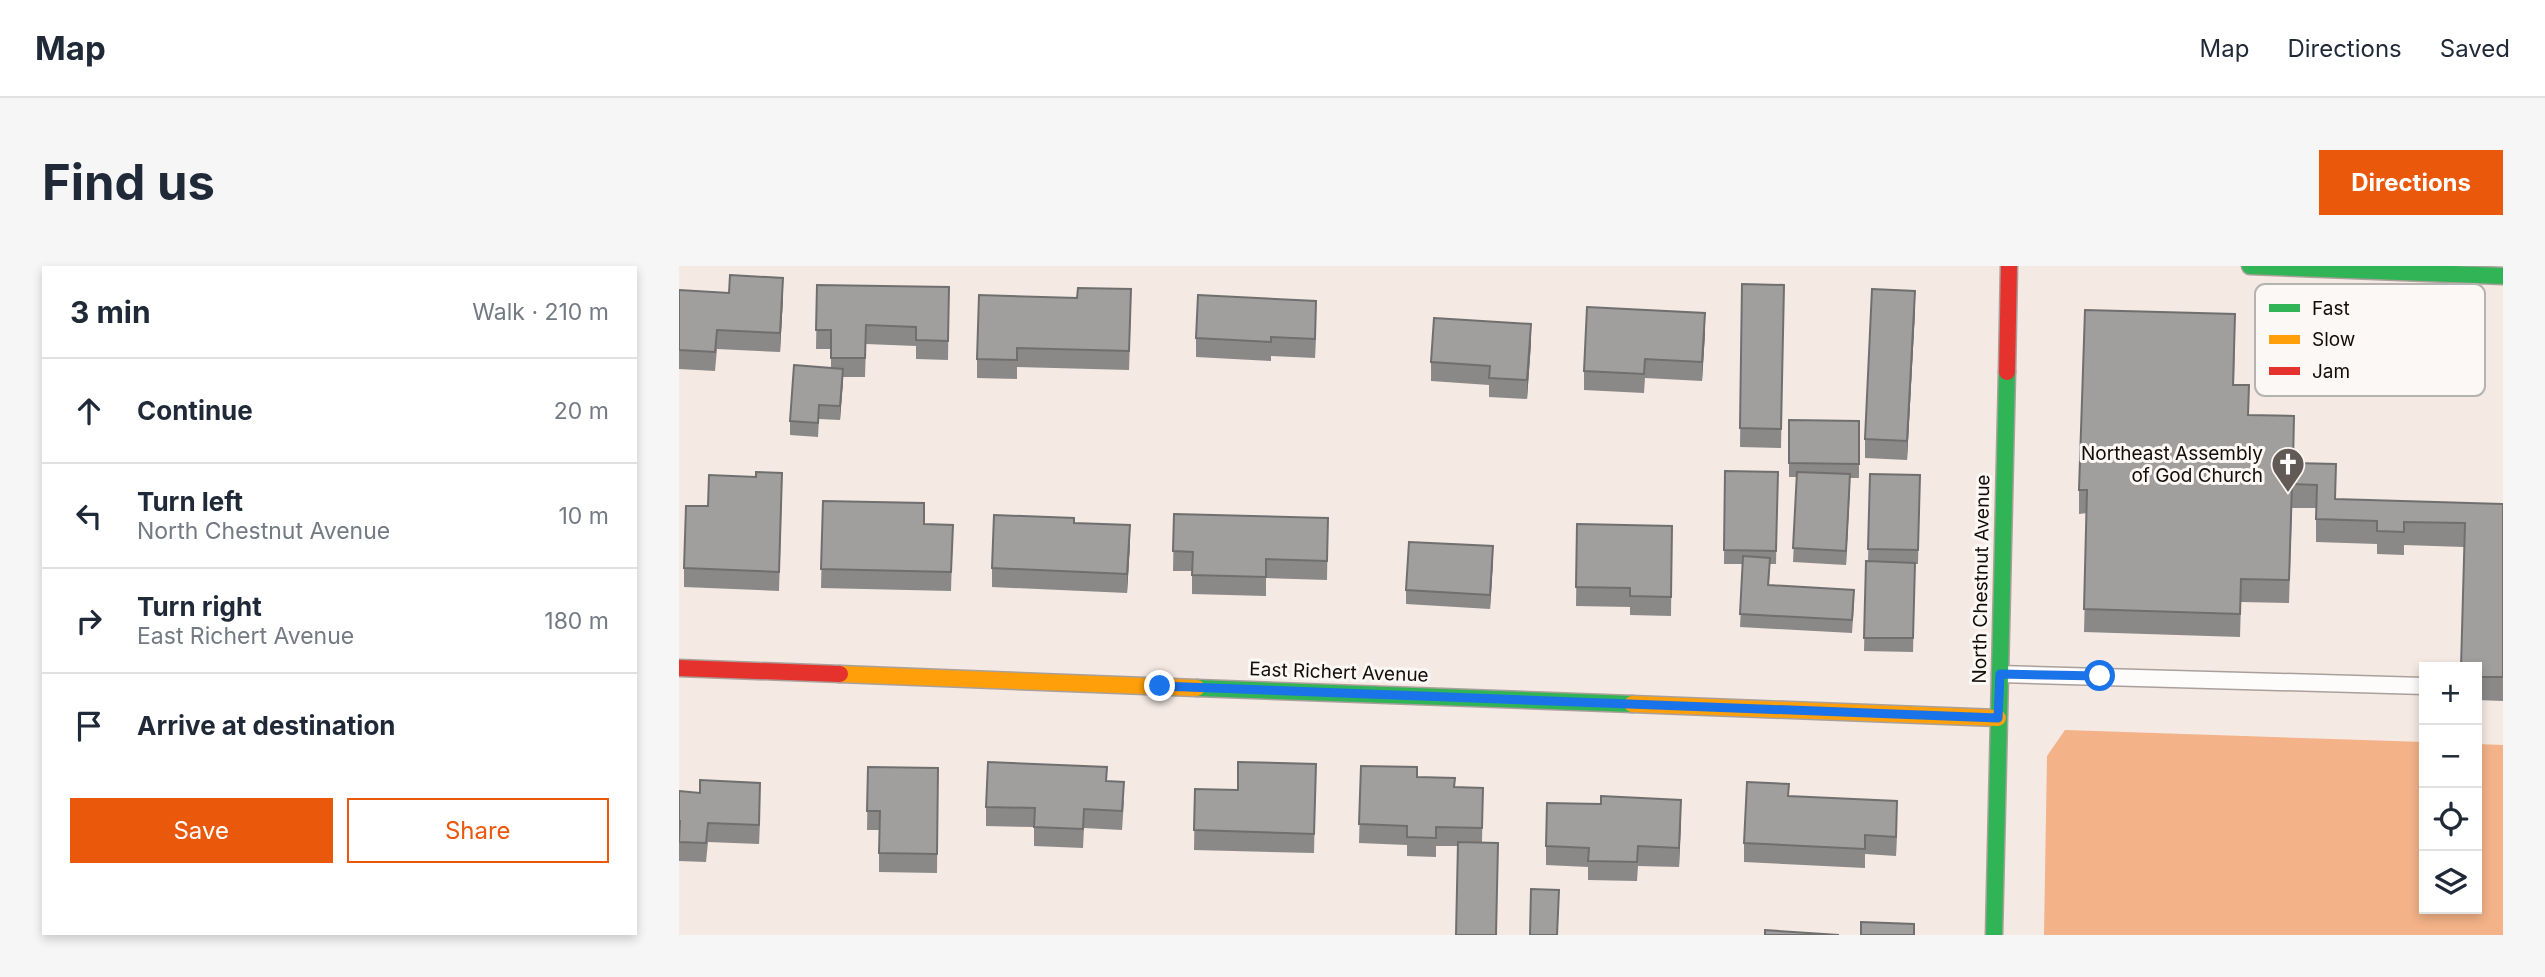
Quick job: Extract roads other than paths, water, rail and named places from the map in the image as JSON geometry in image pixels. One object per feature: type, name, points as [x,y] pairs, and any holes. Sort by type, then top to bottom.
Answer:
[{"type":"street","name":"North Chestnut Avenue","points":[[1993,935],[2010,266]]},
{"type":"street","points":[[2250,266],[2503,276]]},
{"type":"street","name":"East Richert Avenue","points":[[679,668],[1998,718]]},
{"type":"lane","points":[[2000,674],[2419,686]]},
{"type":"place","name":"Northeast Assembly of God Church","points":[[2288,494]]}]
